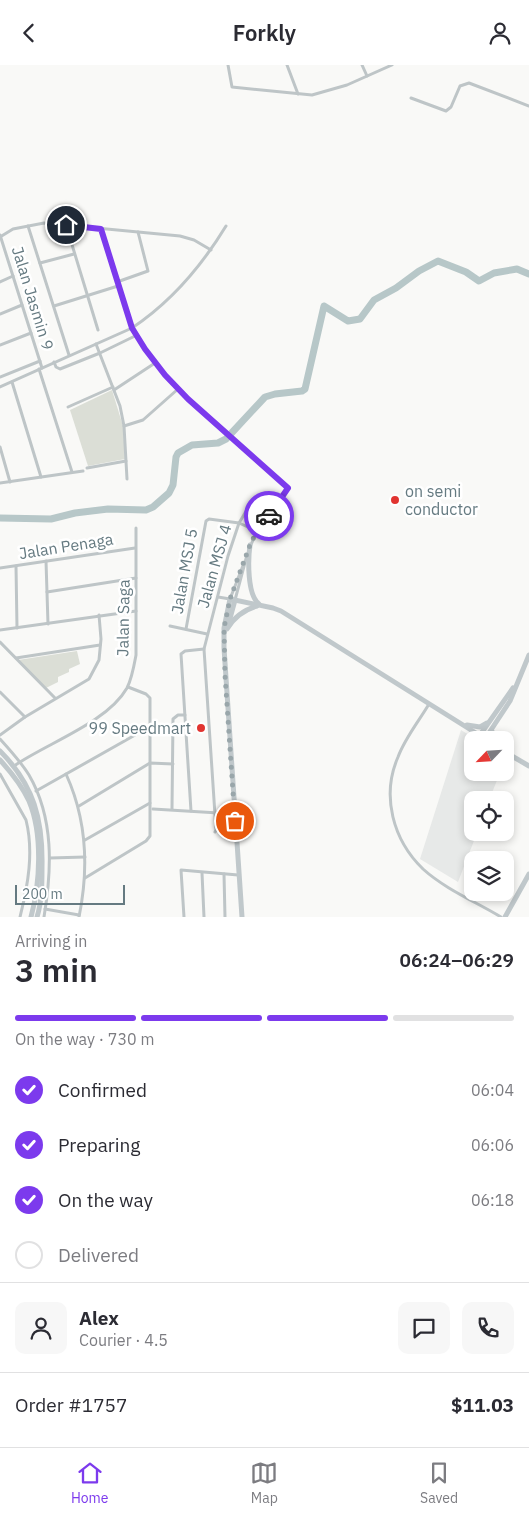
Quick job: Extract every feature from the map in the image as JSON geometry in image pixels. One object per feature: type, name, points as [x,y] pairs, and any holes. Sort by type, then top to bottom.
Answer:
[{"type":"street","points":[[228,65],[232,87],[312,95],[347,85],[392,65]]},
{"type":"street","points":[[287,65],[298,94]]},
{"type":"street","points":[[362,65],[367,76]]},
{"type":"street","points":[[411,97],[446,111],[451,107],[460,86],[469,83],[529,106]]},
{"type":"street","points":[[0,236],[13,229],[44,223],[180,236],[194,240],[211,251]]},
{"type":"street","points":[[66,225],[98,330]]},
{"type":"street","points":[[28,226],[69,355]]},
{"type":"street","points":[[0,387],[132,328],[151,315],[170,298],[211,251],[226,226]]},
{"type":"street","points":[[101,229],[132,328],[155,363],[178,389],[288,488],[257,531],[250,545],[224,628],[234,814],[242,917]]},
{"type":"street","points":[[54,306],[87,296],[148,271],[138,232]]},
{"type":"street","name":"Jalan Jasmin 9","points":[[0,236],[40,361],[72,472]]},
{"type":"street","points":[[40,263],[74,254]]},
{"type":"street","points":[[0,282],[13,276]]},
{"type":"street","points":[[0,314],[22,305]]},
{"type":"street","points":[[0,345],[31,333]]},
{"type":"street","points":[[54,362],[56,367],[60,369],[136,336]]},
{"type":"street","points":[[96,344],[120,406],[124,426],[127,479]]},
{"type":"street","points":[[0,377],[40,361]]},
{"type":"street","points":[[68,407],[113,388],[155,363]]},
{"type":"street","points":[[12,382],[41,477]]},
{"type":"street","points":[[124,426],[144,420],[178,389]]},
{"type":"street","points":[[0,447],[10,482]]},
{"type":"street","points":[[87,468],[126,461]]},
{"type":"street","points":[[0,483],[83,471]]},
{"type":"street","name":"Jalan MSJ 4","points":[[215,832],[204,649],[228,556],[239,523],[248,507]]},
{"type":"street","name":"Jalan MSJ 5","points":[[186,629],[206,521],[209,519],[239,523]]},
{"type":"street","points":[[239,523],[257,531]]},
{"type":"street","name":"Jalan Saga","points":[[14,766],[112,708],[128,687],[136,655],[136,528]]},
{"type":"street","points":[[250,545],[249,571],[254,598],[260,605]]},
{"type":"street","name":"Jalan Penaga","points":[[0,568],[136,548]]},
{"type":"street","points":[[46,561],[48,624]]},
{"type":"street","points":[[16,566],[17,628]]},
{"type":"street","points":[[47,592],[136,578]]},
{"type":"street","points":[[218,597],[282,611],[474,731]]},
{"type":"street","points":[[224,639],[233,600]]},
{"type":"street","points":[[227,629],[232,620],[237,616],[246,610],[260,605]]},
{"type":"street","points":[[0,630],[136,611]]},
{"type":"street","points":[[0,735],[54,698],[89,679],[99,660],[99,615]]},
{"type":"street","points":[[170,626],[207,634]]},
{"type":"street","points":[[0,642],[54,698]]},
{"type":"street","points":[[16,658],[100,645]]},
{"type":"street","points":[[191,811],[181,654],[185,651],[204,649]]},
{"type":"street","points":[[491,731],[510,701],[529,655]]},
{"type":"street","points":[[483,731],[519,680]]},
{"type":"street","points":[[85,878],[149,839],[149,696],[128,687]]},
{"type":"street","points":[[0,692],[25,717]]},
{"type":"street","points":[[429,704],[398,757],[393,772],[390,795],[395,826],[404,845],[424,869],[440,881],[501,917]]},
{"type":"street","points":[[172,809],[173,719],[178,715],[185,715]]},
{"type":"street","points":[[492,731],[500,717]]},
{"type":"street","points":[[464,724],[480,727],[492,720]]},
{"type":"street","points":[[36,791],[150,725]]},
{"type":"street","points":[[0,739],[20,762],[29,776],[47,821],[50,858],[44,917]]},
{"type":"street","points":[[0,751],[14,766],[29,790],[39,820],[42,841],[42,885],[37,917]]},
{"type":"street","points":[[514,757],[529,766]]},
{"type":"street","points":[[0,760],[17,781],[29,802],[35,823],[38,870],[36,897],[31,917]]},
{"type":"street","points":[[78,806],[150,763],[173,764]]},
{"type":"street","points":[[45,909],[79,916],[85,878],[85,840],[78,806],[66,773]]},
{"type":"street","points":[[0,774],[26,820],[27,826],[30,861],[20,917]]},
{"type":"street","points":[[85,840],[150,803]]},
{"type":"street","points":[[153,809],[234,814]]},
{"type":"street","points":[[50,858],[85,857]]},
{"type":"street","points":[[184,917],[180,871],[238,875]]},
{"type":"street","points":[[202,872],[204,917]]},
{"type":"street","points":[[224,874],[225,917]]},
{"type":"street","points":[[506,917],[529,874]]},
{"type":"shaded area","points":[[112,390],[123,426],[125,459],[88,466],[70,410]]},
{"type":"shaded area","points":[[77,651],[80,664],[69,669],[69,672],[58,677],[58,682],[46,688],[18,660]]},
{"type":"shaded area","points":[[461,730],[464,732],[464,781],[497,781],[493,791],[464,791],[464,841],[474,841],[470,851],[464,851],[464,867],[458,882],[420,859]]},
{"type":"waterway","points":[[0,518],[51,519],[75,513],[108,509],[146,510],[153,507],[169,493],[173,485],[178,453],[192,445],[218,443],[226,439],[265,397],[305,389],[324,306],[348,321],[360,319],[374,300],[438,261],[466,272],[479,281],[494,273],[517,269],[529,274]]},
{"type":"way so far","points":[[235,821],[225,675],[224,628],[230,599],[250,545],[257,531],[269,516]]},
{"type":"place","name":"on semi conductor","points":[[395,500]]},
{"type":"place","name":"99 Speedmart","points":[[201,728]]},
{"type":"route","points":[[66,225],[101,229],[132,328],[145,349],[165,375],[188,399],[288,488],[269,516]]}]
